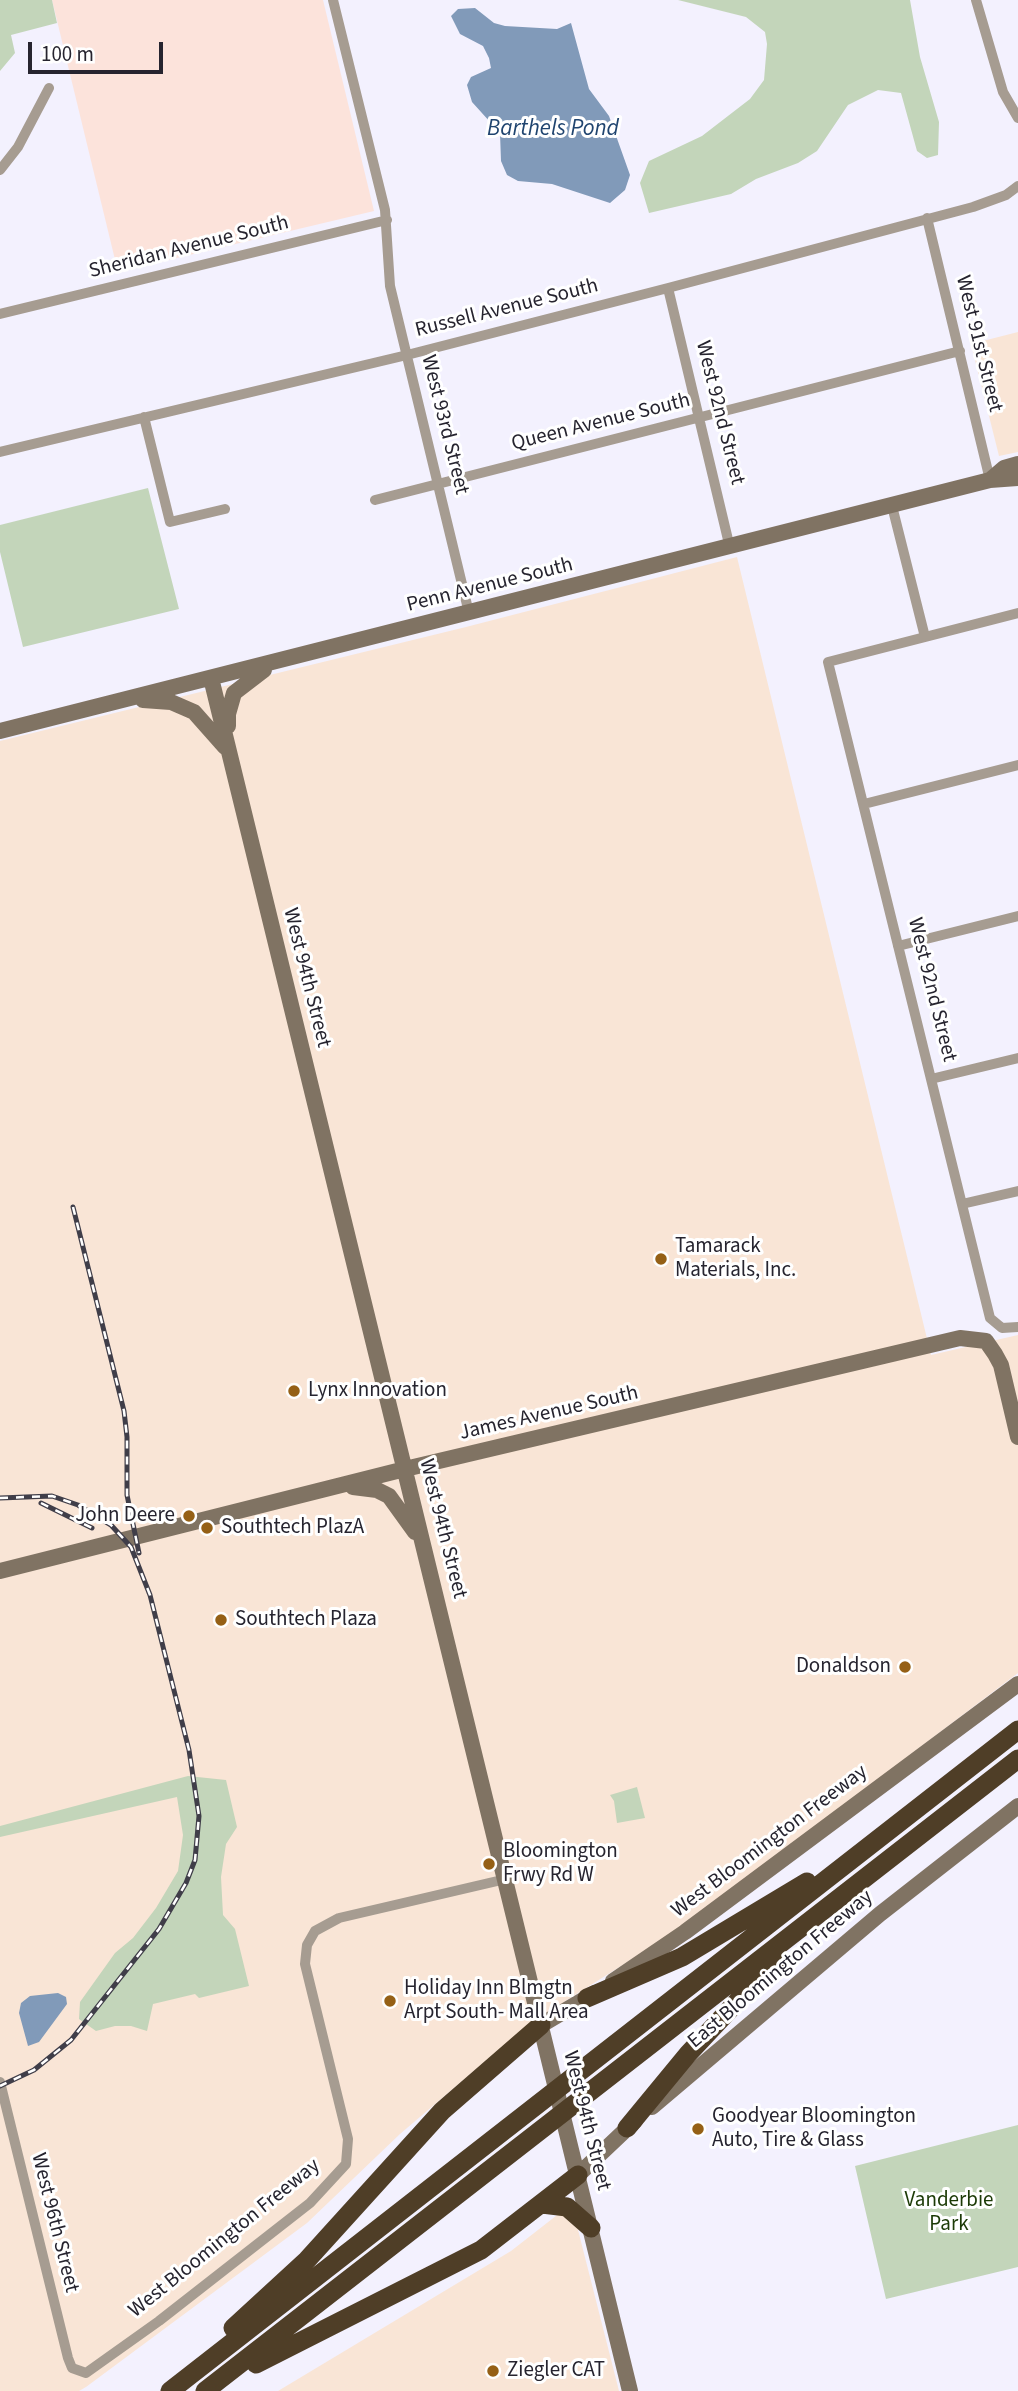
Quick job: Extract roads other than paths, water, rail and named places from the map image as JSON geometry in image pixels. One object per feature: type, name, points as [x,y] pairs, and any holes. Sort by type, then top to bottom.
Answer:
[{"type":"highway","points":[[170,2391],[1018,1730]]},
{"type":"highway","points":[[211,2387],[1018,1759]]},
{"type":"highway","points":[[587,1998],[682,1958],[883,1836]]},
{"type":"highway","points":[[627,2128],[688,2054],[816,1916]]},
{"type":"highway","points":[[189,2376],[226,2335],[307,2260],[442,2111],[541,2025]]},
{"type":"highway","points":[[211,2387],[481,2250],[578,2175]]},
{"type":"highway","points":[[542,2204],[567,2207],[591,2228]]},
{"type":"street","name":"West 93rd Street","points":[[333,0],[387,220],[387,273],[469,613]]},
{"type":"street","points":[[976,0],[1003,92],[1018,118]]},
{"type":"street","points":[[0,170],[18,147],[49,88]]},
{"type":"street","name":"Russell Avenue South","points":[[0,452],[407,355],[667,288],[990,202],[1018,186]]},
{"type":"street","name":"West 91st Street","points":[[927,218],[990,480]]},
{"type":"street","name":"Sheridan Avenue South","points":[[0,314],[387,220]]},
{"type":"street","name":"West 92nd Street","points":[[667,288],[730,548]]},
{"type":"street","name":"Queen Avenue South","points":[[375,500],[960,351]]},
{"type":"street","points":[[144,417],[170,522],[225,509]]},
{"type":"street","name":"Penn Avenue South","points":[[990,480],[1004,468],[1018,464]]},
{"type":"street","name":"Penn Avenue South","points":[[0,731],[990,480],[1018,478]]},
{"type":"street","points":[[892,506],[925,637],[1018,613]]},
{"type":"street","name":"West 92nd Street","points":[[925,637],[828,662],[988,1313],[995,1325],[1009,1329],[1018,1327]]},
{"type":"street","points":[[229,753],[228,714],[234,693],[251,677],[280,662]]},
{"type":"street","name":"West 94th Street","points":[[211,678],[630,2391]]},
{"type":"street","points":[[127,700],[171,702],[194,712],[229,753]]},
{"type":"street","points":[[864,804],[1018,765]]},
{"type":"street","points":[[898,946],[1018,916]]},
{"type":"street","points":[[931,1079],[1018,1058]]},
{"type":"street","points":[[962,1204],[1018,1191]]},
{"type":"street","name":"James Avenue South","points":[[0,1570],[405,1469],[960,1338],[986,1341],[1001,1365],[1018,1437]]},
{"type":"street","points":[[344,1485],[377,1490],[390,1496],[424,1547]]},
{"type":"street","name":"West Bloomington Freeway","points":[[541,2025],[587,1998],[685,1932],[1018,1684]]},
{"type":"street","name":"East Bloomington Freeway","points":[[578,2175],[627,2128],[880,1914],[1018,1806]]},
{"type":"street","name":"West Bloomington Freeway","points":[[76,2371],[86,2373],[94,2370],[159,2321],[310,2203],[346,2164],[348,2139],[305,1964],[307,1945],[315,1931],[339,1918],[506,1879]]},
{"type":"street","name":"West 96th Street","points":[[0,2082],[68,2358],[76,2371]]},
{"type":"water","name":"Barthels Pond","points":[[475,8],[494,23],[505,26],[557,29],[571,23],[589,89],[609,116],[630,175],[625,190],[610,203],[552,184],[518,181],[507,175],[501,161],[500,133],[472,102],[467,85],[471,77],[491,68],[489,58],[483,46],[460,34],[451,16],[458,9]]},
{"type":"water","points":[[58,1993],[66,1997],[67,2004],[39,2042],[28,2046],[19,2013],[21,2003],[30,1996]]},
{"type":"railway","points":[[73,1207],[124,1411],[127,1495],[139,1553]]},
{"type":"railway","points":[[0,1498],[52,1496],[78,1505],[111,1525],[131,1547],[150,1595],[189,1750],[199,1816],[195,1860],[186,1883],[159,1929],[71,2040],[34,2070],[0,2086]]},
{"type":"railway","points":[[41,1503],[92,1528]]},
{"type":"place","name":"Tamarack Materials, Inc.","points":[[661,1259]]},
{"type":"place","name":"Lynx Innovation","points":[[294,1391]]},
{"type":"place","name":"John Deere","points":[[189,1516]]},
{"type":"place","name":"Southtech PlazA","points":[[207,1528]]},
{"type":"place","name":"Southtech Plaza","points":[[221,1620]]},
{"type":"place","name":"Donaldson","points":[[905,1667]]},
{"type":"place","name":"Bloomington Frwy Rd W","points":[[489,1864]]},
{"type":"place","name":"Holiday Inn Blmgtn Arpt South- Mall Area","points":[[390,2001]]},
{"type":"place","name":"Goodyear Bloomington Auto, Tire & Glass","points":[[698,2129]]},
{"type":"place","name":"Ziegler CAT","points":[[493,2371]]},
{"type":"park label","name":"Vanderbie Park","points":[[949,2213]]}]
